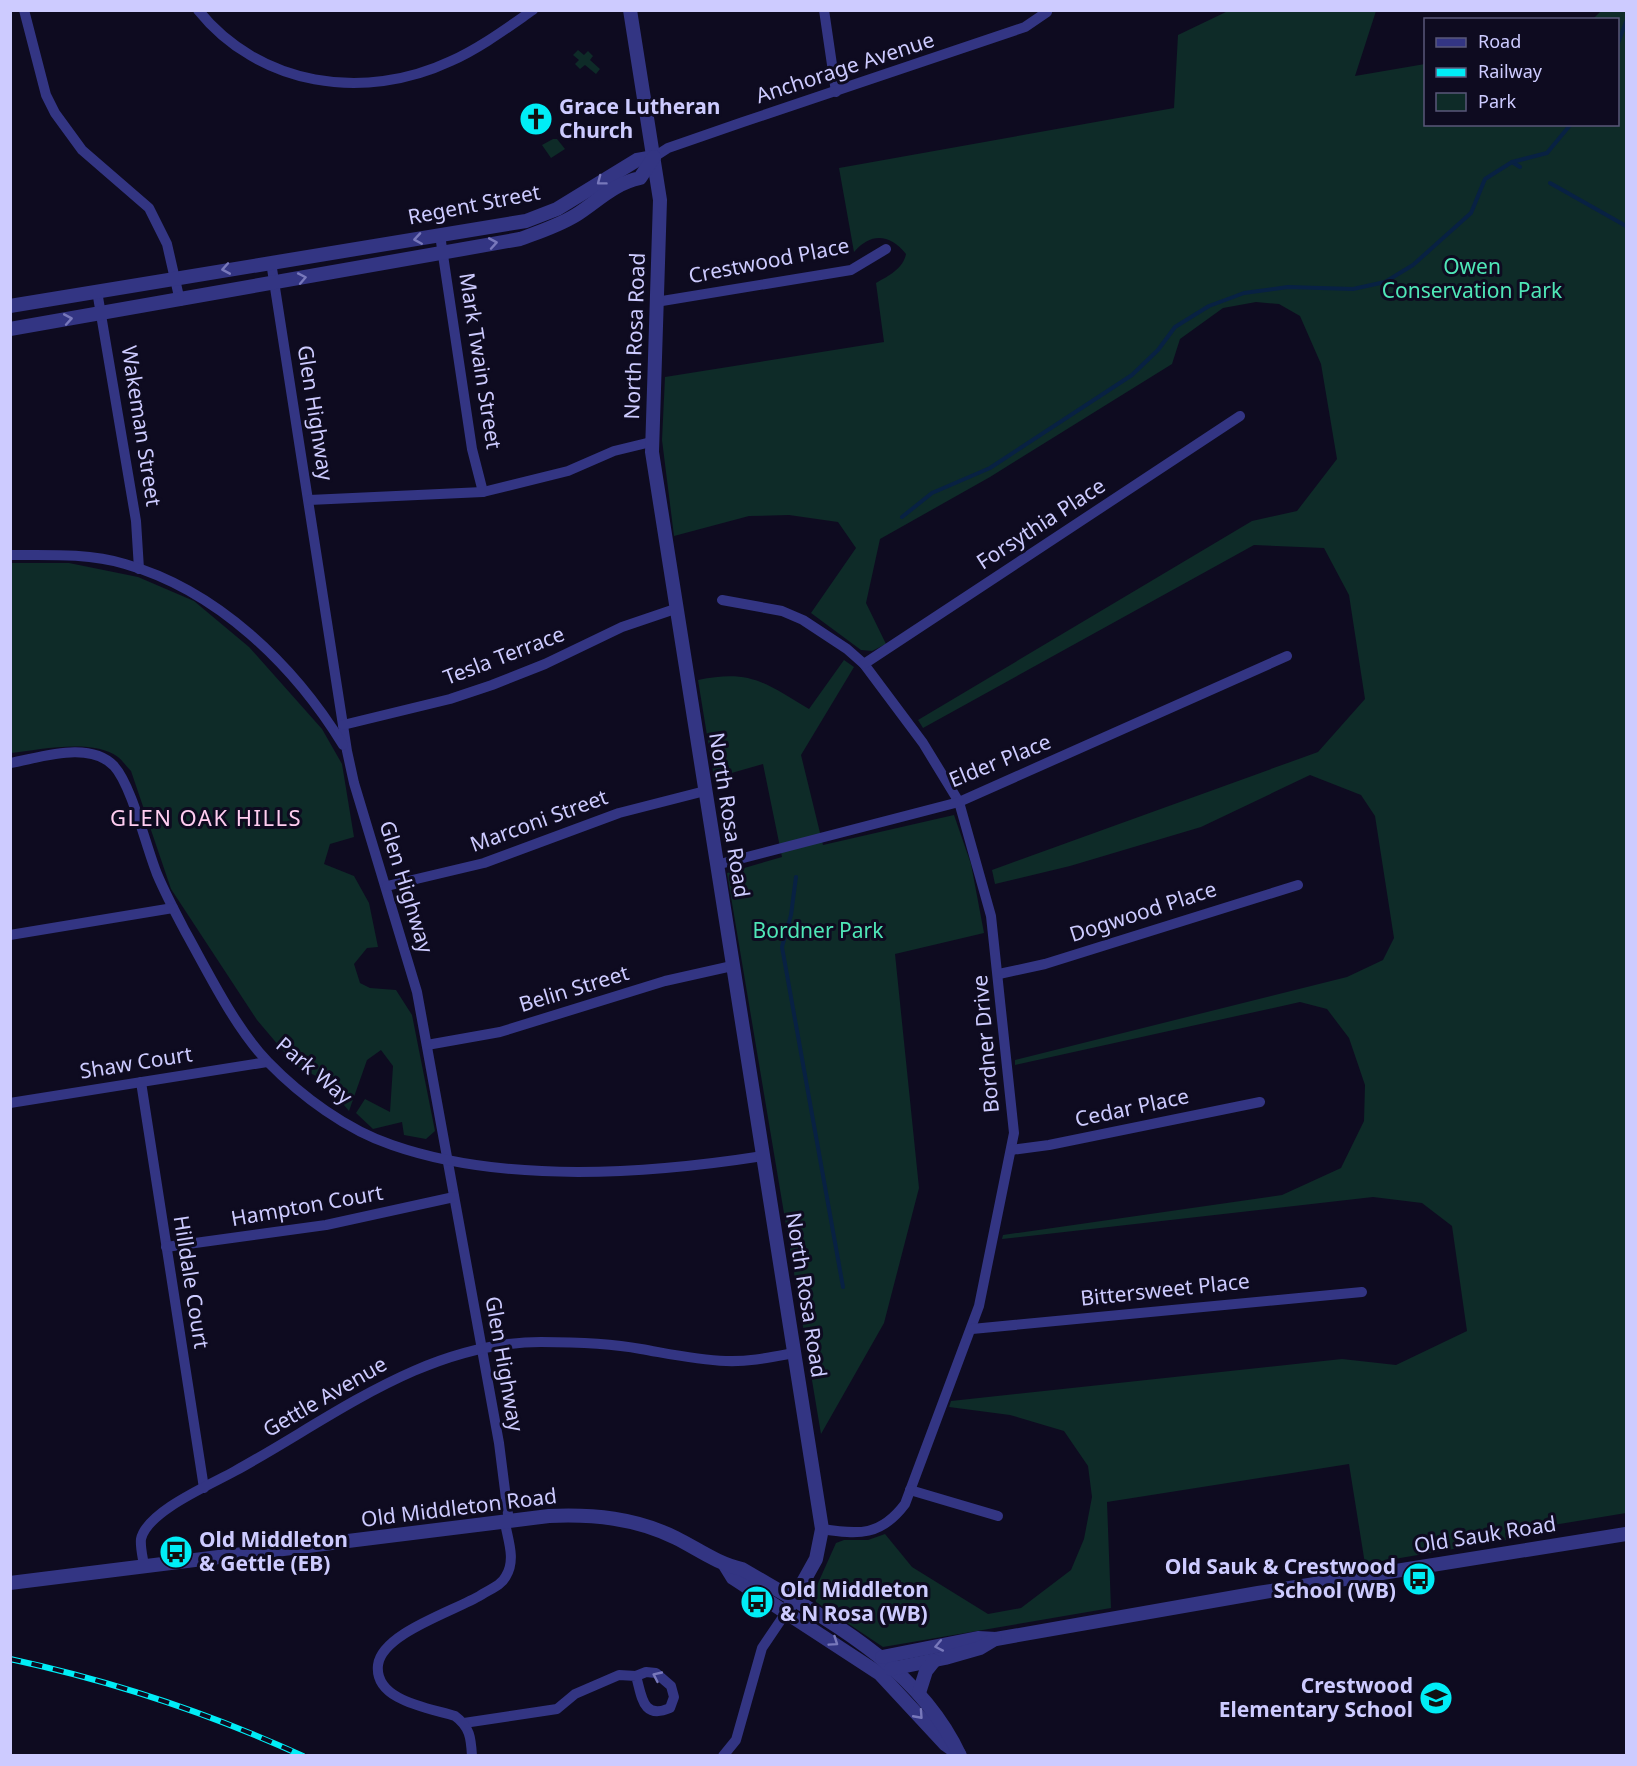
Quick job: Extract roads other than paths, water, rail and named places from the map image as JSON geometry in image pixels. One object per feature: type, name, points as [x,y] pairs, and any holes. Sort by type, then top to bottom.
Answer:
[{"type":"street","points":[[24,10],[46,95],[55,112],[82,150],[149,208],[167,244],[180,301]]},
{"type":"street","points":[[198,10],[219,34],[254,60],[300,77],[345,82],[392,79],[435,68],[469,52],[533,10]]},
{"type":"street","name":"North Rosa Road","points":[[630,10],[660,200],[651,442],[675,609],[822,1529],[816,1558],[790,1605]]},
{"type":"street","points":[[824,10],[836,92]]},
{"type":"street","name":"Anchorage Avenue","points":[[654,157],[668,148],[1026,27],[1047,12]]},
{"type":"street","name":"Regent Street","points":[[10,306],[526,221],[557,210],[615,171],[637,160],[654,157]]},
{"type":"street","name":"Regent Street","points":[[10,329],[180,301],[520,238],[551,228],[577,214],[623,182],[640,178],[654,157]]},
{"type":"street","name":"Mark Twain Street","points":[[440,235],[472,449],[483,492]]},
{"type":"street","name":"Crestwood Place","points":[[656,302],[850,270],[886,249]]},
{"type":"street","name":"Glen Highway","points":[[271,262],[347,751],[354,783],[387,886],[417,992],[499,1443],[512,1564],[502,1583],[470,1603],[395,1639],[381,1654],[378,1662],[379,1677],[390,1693],[455,1716],[464,1723]]},
{"type":"street","name":"Wakeman Street","points":[[97,291],[136,521],[139,569]]},
{"type":"street","name":"Forsythia Place","points":[[864,664],[1240,416]]},
{"type":"street","points":[[309,500],[483,492],[568,471],[614,451],[651,442]]},
{"type":"street","points":[[10,555],[96,559],[139,569],[207,602],[242,627],[309,696],[347,751]]},
{"type":"street","name":"Bordner Drive","points":[[722,600],[782,611],[803,620],[839,644],[864,664],[923,743],[958,802],[991,916],[999,974],[1014,1133],[987,1275],[972,1329],[905,1504],[885,1526],[853,1533],[822,1529]]},
{"type":"street","name":"Tesla Terrace","points":[[343,725],[450,699],[492,685],[545,664],[622,627],[675,609]]},
{"type":"street","name":"Elder Place","points":[[716,865],[958,802],[1287,656]]},
{"type":"street","name":"Park Way","points":[[10,763],[71,752],[91,755],[114,767],[126,788],[157,874],[173,908],[234,1015],[267,1062],[298,1088],[358,1130],[390,1145],[448,1161],[540,1170],[582,1171],[690,1165],[763,1156]]},
{"type":"street","name":"Marconi Street","points":[[387,886],[484,863],[619,813],[705,791]]},
{"type":"street","name":"Dogwood Place","points":[[999,974],[1045,964],[1298,885]]},
{"type":"street","points":[[10,935],[173,908]]},
{"type":"street","name":"Belin Street","points":[[427,1045],[500,1032],[665,981],[732,966]]},
{"type":"street","name":"Shaw Court","points":[[10,1103],[267,1062]]},
{"type":"street","name":"Hilldale Court","points":[[141,1082],[204,1488]]},
{"type":"street","name":"Cedar Place","points":[[1011,1150],[1049,1145],[1260,1102]]},
{"type":"street","name":"Hampton Court","points":[[166,1247],[326,1225],[454,1197]]},
{"type":"street","name":"Bittersweet Place","points":[[972,1329],[1362,1292]]},
{"type":"street","name":"Gettle Avenue","points":[[144,1566],[141,1539],[146,1529],[169,1508],[389,1381],[482,1349],[540,1342],[608,1345],[681,1358],[727,1361],[794,1353]]},
{"type":"street","points":[[910,1490],[998,1516]]},
{"type":"street","name":"Old Middleton Road","points":[[10,1583],[573,1515],[614,1518],[654,1528],[725,1565],[742,1569],[880,1674],[945,1744],[960,1755]]},
{"type":"street","name":"Old Sauk Road","points":[[882,1658],[978,1638],[996,1639],[1258,1593],[1626,1534]]},
{"type":"street","points":[[723,1755],[736,1740],[762,1648],[790,1605]]},
{"type":"street","name":"Old Middleton Road","points":[[790,1605],[895,1667],[920,1693],[953,1738],[960,1755]]},
{"type":"street","name":"Old Sauk Road","points":[[880,1674],[895,1667],[934,1661],[980,1648],[996,1639]]},
{"type":"street","points":[[880,1674],[882,1658]]},
{"type":"street","points":[[920,1693],[926,1671],[934,1661]]},
{"type":"street","points":[[472,1755],[471,1739],[464,1723],[557,1708],[575,1694],[619,1675],[636,1676]]},
{"type":"waterway","points":[[1619,40],[1626,22]]},
{"type":"waterway","points":[[902,517],[932,493],[990,468],[1132,375],[1158,350],[1175,327],[1209,306],[1244,293],[1288,287],[1353,289],[1385,282],[1413,265],[1471,213],[1485,179],[1512,162],[1547,153],[1569,126]]},
{"type":"waterway","points":[[1512,162],[1520,167]]},
{"type":"waterway","points":[[1550,183],[1626,226]]},
{"type":"waterway","points":[[796,877],[791,915],[782,947],[843,1287]]},
{"type":"railway","points":[[10,1659],[86,1677],[160,1700],[268,1740],[303,1756]]},
{"type":"place","name":"Grace Lutheran Church","points":[[536,119]]},
{"type":"place","name":"Old Middleton & Gettle (EB)","points":[[176,1552]]},
{"type":"place","name":"Old Sauk & Crestwood School (WB)","points":[[1419,1579]]},
{"type":"place","name":"Old Middleton & N Rosa (WB)","points":[[757,1602]]},
{"type":"place","name":"Crestwood Elementary School","points":[[1436,1698]]},
{"type":"district","name":"GLEN OAK HILLS","points":[[206,818]]},
{"type":"park label","name":"Owen Conservation Park","points":[[1472,279]]},
{"type":"park label","name":"Bordner Park","points":[[818,931]]}]
